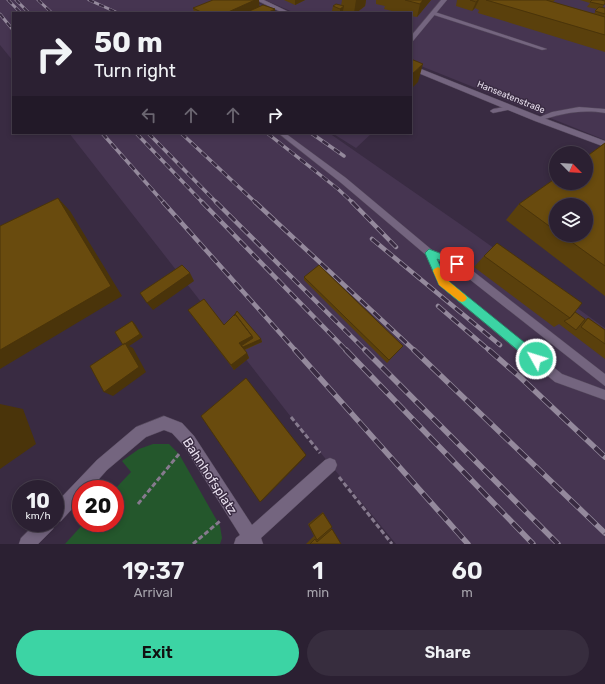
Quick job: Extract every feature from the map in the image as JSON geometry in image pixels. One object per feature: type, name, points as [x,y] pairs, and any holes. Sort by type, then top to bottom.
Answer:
[{"type":"street","points":[[412,39],[444,0]]},
{"type":"street","points":[[263,1],[286,12]]},
{"type":"street","name":"Hanseatenstraße","points":[[412,67],[510,108],[605,144]]},
{"type":"street","name":"Bahnhofsplatz","points":[[64,505],[102,465],[141,432],[164,423],[177,428],[190,442],[233,510],[249,542],[330,465]]},
{"type":"street","points":[[27,544],[38,532]]},
{"type":"lane","points":[[433,13],[544,49]]},
{"type":"lane","points":[[493,111],[510,108]]},
{"type":"lane","points":[[538,119],[555,112],[578,109],[605,111]]},
{"type":"lane","points":[[282,134],[343,180],[429,253],[457,264],[605,381]]},
{"type":"lane","points":[[429,253],[442,282],[559,378],[605,395]]},
{"type":"path","points":[[291,418],[392,544]]},
{"type":"path","points":[[138,504],[190,442]]},
{"type":"path","points":[[193,544],[233,510]]},
{"type":"shaded area","points":[[0,0],[251,0],[278,12],[12,12],[12,60],[0,45]]},
{"type":"shaded area","points":[[265,0],[605,0],[605,140],[412,62],[412,12],[293,12]]},
{"type":"shaded area","points":[[70,134],[330,134],[470,231],[605,328],[605,544],[396,544],[291,417]]},
{"type":"shaded area","points":[[334,134],[371,134],[356,148]]},
{"type":"green space","points":[[153,444],[169,444],[179,454],[220,526],[222,538],[220,544],[65,544],[76,532],[124,532],[123,480],[131,472],[122,461],[139,449]]},
{"type":"building","points":[[213,0],[255,0],[228,12],[201,12],[193,8]]},
{"type":"building","points":[[405,0],[423,0],[420,4]]},
{"type":"building","points":[[486,0],[546,0],[605,17],[605,35]]},
{"type":"building","points":[[592,0],[601,0],[605,1],[605,3],[604,5],[590,2]]},
{"type":"building","points":[[336,4],[344,6],[340,9],[333,6]]},
{"type":"building","points":[[263,5],[275,9],[269,12],[247,12]]},
{"type":"building","points":[[599,7],[605,8],[605,14],[595,11]]},
{"type":"building","points":[[412,59],[423,64],[412,74]]},
{"type":"building","points":[[605,143],[605,266],[572,242],[593,242],[593,198],[549,198],[549,226],[519,204],[549,183],[549,190],[593,190],[593,152]]},
{"type":"building","points":[[58,198],[111,286],[0,350],[0,226]]},
{"type":"building","points":[[497,243],[582,303],[570,318],[484,256]]},
{"type":"building","points":[[182,265],[190,273],[147,303],[140,293]]},
{"type":"building","points":[[319,265],[403,346],[389,360],[304,277]]},
{"type":"building","points":[[204,299],[224,325],[235,314],[252,336],[239,343],[247,353],[231,365],[188,310]]},
{"type":"building","points":[[237,311],[261,339],[243,347],[241,346],[253,338],[235,314]]},
{"type":"building","points":[[575,312],[585,319],[576,330],[564,321],[570,318]]},
{"type":"building","points":[[588,318],[605,330],[605,344],[581,327]]},
{"type":"building","points":[[132,321],[140,334],[123,345],[115,332]]},
{"type":"building","points":[[125,343],[139,367],[104,392],[90,366]]},
{"type":"building","points":[[246,378],[306,455],[260,502],[201,416]]},
{"type":"building","points":[[323,513],[332,527],[317,540],[309,525]]},
{"type":"building","points":[[332,529],[341,544],[310,544],[315,539],[317,542]]},
{"type":"railway","points":[[8,0],[20,12]]},
{"type":"railway","points":[[16,0],[28,12]]},
{"type":"railway","points":[[38,0],[51,12]]},
{"type":"railway","points":[[89,0],[116,12]]},
{"type":"railway","points":[[0,14],[12,29]]},
{"type":"railway","points":[[103,134],[164,203]]},
{"type":"railway","points":[[137,134],[203,203]]},
{"type":"railway","points":[[149,134],[217,203]]},
{"type":"railway","points":[[182,134],[256,203]]},
{"type":"railway","points":[[268,134],[338,189],[353,203]]},
{"type":"railway","points":[[312,134],[344,156]]},
{"type":"railway","points":[[163,202],[296,351]]},
{"type":"railway","points":[[202,202],[347,351]]},
{"type":"railway","points":[[255,202],[415,351]]},
{"type":"railway","points":[[217,203],[366,351]]},
{"type":"railway","points":[[353,203],[396,247]]},
{"type":"railway","points":[[372,239],[500,345]]},
{"type":"railway","points":[[438,306],[490,351]]},
{"type":"railway","points":[[295,350],[468,544]]},
{"type":"railway","points":[[346,350],[533,544]]},
{"type":"railway","points":[[414,350],[605,533]]},
{"type":"railway","points":[[489,350],[605,457]]},
{"type":"railway","points":[[366,351],[558,544]]},
{"type":"slow traffic","points":[[438,271],[442,282],[462,298]]},
{"type":"route","points":[[457,264],[429,253],[442,282],[536,359]]}]
